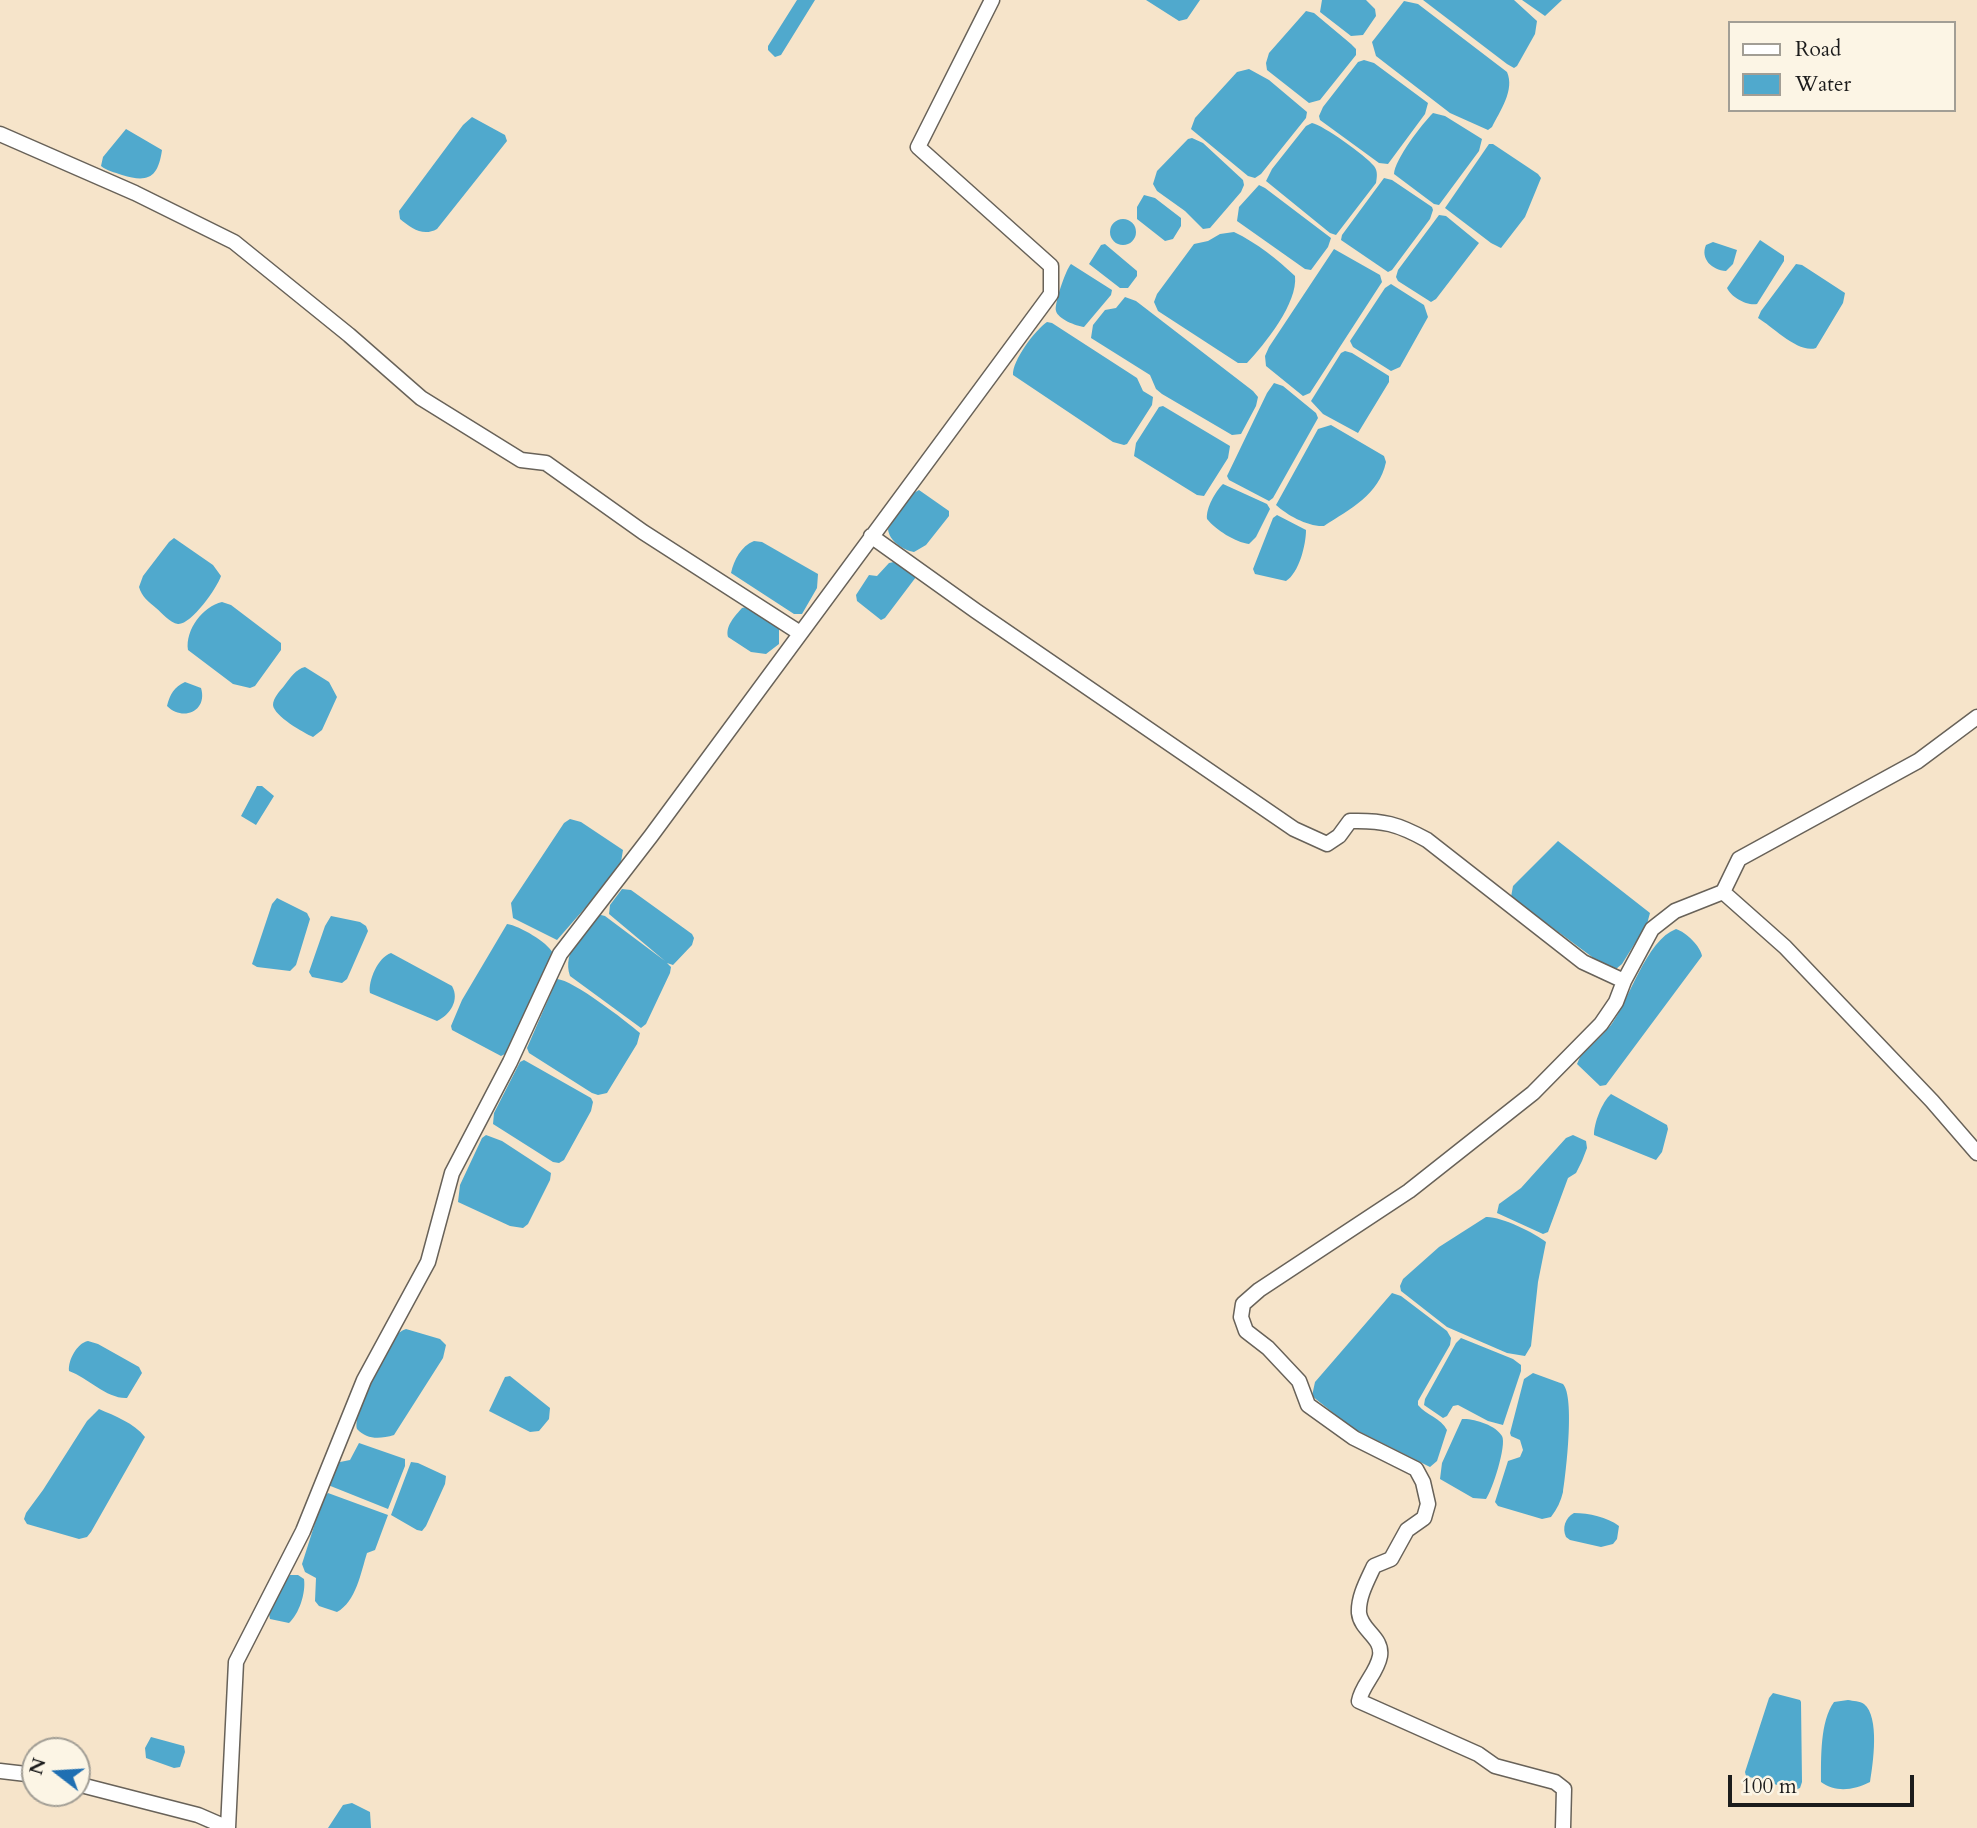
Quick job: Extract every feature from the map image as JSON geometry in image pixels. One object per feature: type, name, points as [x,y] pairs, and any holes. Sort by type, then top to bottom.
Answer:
[{"type":"street","points":[[91,1788],[198,1815],[228,1828],[236,1662],[303,1531],[364,1380],[428,1262],[452,1173],[510,1062],[560,954],[651,836],[1051,294],[1051,266],[918,147],[992,0]]},
{"type":"street","points":[[0,134],[135,193],[234,242],[349,335],[421,398],[521,460],[546,463],[643,532],[800,633]]},
{"type":"street","points":[[871,536],[1294,829],[1327,844],[1339,836],[1350,821],[1376,820],[1399,825],[1427,840],[1511,908],[1583,961],[1624,981]]},
{"type":"street","points":[[1563,1828],[1564,1789],[1555,1782],[1495,1766],[1478,1754],[1359,1701],[1380,1656],[1380,1643],[1361,1621],[1359,1612],[1362,1592],[1374,1566],[1391,1559],[1407,1530],[1424,1518],[1428,1504],[1423,1482],[1416,1469],[1354,1438],[1308,1405],[1299,1381],[1268,1348],[1246,1331],[1241,1310],[1250,1297],[1409,1191],[1534,1093],[1601,1024],[1616,1002],[1624,981],[1652,929],[1675,911],[1723,892],[1740,859],[1918,761],[1977,717]]},
{"type":"street","points":[[1723,892],[1785,947],[1932,1101],[1977,1153]]},
{"type":"street","points":[[0,1771],[21,1773]]},
{"type":"water","points":[[797,0],[815,0],[781,55],[775,57],[768,50],[768,46]]},
{"type":"water","points":[[1146,0],[1200,0],[1187,19],[1179,21]]},
{"type":"water","points":[[1322,0],[1366,0],[1375,9],[1376,16],[1363,35],[1351,36],[1320,12]]},
{"type":"water","points":[[1423,0],[1514,0],[1537,21],[1535,34],[1514,68]]},
{"type":"water","points":[[1522,0],[1562,0],[1545,16]]},
{"type":"water","points":[[1404,1],[1418,4],[1507,72],[1508,93],[1488,130],[1450,113],[1376,56],[1372,42]]},
{"type":"water","points":[[1306,11],[1314,13],[1356,49],[1356,55],[1320,100],[1309,103],[1267,70],[1266,63],[1269,53]]},
{"type":"water","points":[[1364,60],[1374,63],[1428,103],[1425,114],[1388,164],[1379,163],[1320,120],[1319,116],[1358,62]]},
{"type":"water","points":[[1249,69],[1269,80],[1307,112],[1306,118],[1255,178],[1248,176],[1191,129],[1195,118],[1237,72]]},
{"type":"water","points":[[1433,113],[1445,116],[1482,139],[1479,151],[1439,205],[1394,174],[1404,151]]},
{"type":"water","points":[[472,117],[505,135],[507,141],[437,229],[422,232],[413,228],[400,219],[399,211],[463,125]]},
{"type":"water","points":[[1312,123],[1354,149],[1374,166],[1377,172],[1376,183],[1336,235],[1266,181],[1272,169],[1306,126]]},
{"type":"water","points":[[126,129],[162,150],[158,167],[150,176],[131,177],[101,166],[103,157]]},
{"type":"water","points":[[1192,138],[1203,143],[1243,180],[1244,185],[1210,228],[1203,229],[1185,211],[1157,191],[1153,184],[1157,171]]},
{"type":"water","points":[[1489,144],[1493,144],[1541,178],[1525,217],[1501,248],[1445,208]]},
{"type":"water","points":[[1384,178],[1392,180],[1433,210],[1430,219],[1388,272],[1341,240]]},
{"type":"water","points":[[1259,185],[1331,238],[1328,247],[1311,270],[1305,269],[1237,221],[1239,207]]},
{"type":"water","points":[[1144,195],[1155,198],[1181,218],[1181,226],[1173,239],[1165,241],[1137,219],[1137,207]]},
{"type":"water","points":[[1439,215],[1446,216],[1479,243],[1431,302],[1396,277],[1398,270]]},
{"type":"water","points":[[1123,219],[1132,223],[1136,232],[1132,241],[1123,245],[1114,241],[1110,232],[1114,223]]},
{"type":"water","points":[[1234,232],[1251,241],[1295,276],[1295,287],[1286,310],[1263,345],[1247,363],[1238,363],[1158,311],[1154,302],[1194,244],[1208,241],[1220,234]]},
{"type":"water","points":[[1760,240],[1784,256],[1784,261],[1757,304],[1753,304],[1736,298],[1727,288]]},
{"type":"water","points":[[1713,242],[1737,250],[1733,264],[1726,271],[1712,266],[1706,259],[1706,245]]},
{"type":"water","points":[[1105,244],[1137,271],[1137,276],[1128,288],[1120,288],[1089,264],[1101,245]]},
{"type":"water","points":[[1334,249],[1380,275],[1382,282],[1310,393],[1303,396],[1266,366],[1265,356]]},
{"type":"water","points":[[1071,264],[1112,290],[1111,295],[1084,327],[1072,324],[1056,311],[1061,287]]},
{"type":"water","points":[[1796,264],[1802,265],[1845,293],[1843,303],[1816,348],[1809,349],[1794,344],[1758,318]]},
{"type":"water","points":[[1391,284],[1424,305],[1428,317],[1400,367],[1391,371],[1353,347],[1350,341],[1385,288]]},
{"type":"water","points":[[1125,297],[1136,301],[1253,391],[1258,397],[1256,406],[1241,434],[1232,435],[1162,394],[1156,389],[1150,375],[1091,338],[1093,325],[1105,310],[1116,308]]},
{"type":"water","points":[[1047,322],[1137,378],[1143,391],[1153,397],[1152,405],[1127,444],[1113,442],[1013,375],[1016,362],[1025,346]]},
{"type":"water","points":[[1345,351],[1389,376],[1389,382],[1358,433],[1323,414],[1311,401],[1341,353]]},
{"type":"water","points":[[1274,383],[1283,386],[1316,413],[1318,418],[1269,501],[1229,480],[1227,476]]},
{"type":"water","points":[[1163,406],[1230,446],[1228,458],[1204,496],[1197,495],[1134,456],[1136,443],[1159,407]]},
{"type":"water","points":[[1331,425],[1384,456],[1386,462],[1377,484],[1362,500],[1324,526],[1311,525],[1298,520],[1276,505],[1318,429]]},
{"type":"water","points":[[1223,484],[1267,504],[1270,509],[1256,537],[1249,544],[1226,535],[1207,519],[1212,500]]},
{"type":"water","points":[[919,490],[949,511],[949,516],[926,545],[914,552],[897,544],[888,529],[910,495]]},
{"type":"water","points":[[1277,515],[1306,530],[1301,558],[1295,572],[1286,581],[1255,574],[1253,569],[1273,518]]},
{"type":"water","points":[[174,538],[213,565],[221,576],[209,597],[190,619],[178,624],[169,620],[148,601],[139,587],[143,576]]},
{"type":"water","points":[[754,541],[762,542],[818,574],[817,588],[802,614],[794,614],[731,573],[739,554],[745,546]]},
{"type":"water","points":[[899,561],[916,573],[916,577],[881,620],[857,601],[856,595],[869,575],[877,576],[889,563]]},
{"type":"water","points":[[222,602],[231,605],[281,643],[281,650],[255,686],[250,688],[233,684],[188,650],[192,627],[208,608]]},
{"type":"water","points":[[746,607],[768,616],[779,627],[779,644],[766,654],[751,652],[728,637],[731,621]]},
{"type":"water","points":[[305,667],[329,682],[337,697],[322,730],[313,737],[284,719],[273,705],[291,677]]},
{"type":"water","points":[[185,682],[201,688],[201,703],[193,712],[180,713],[167,706],[173,691]]},
{"type":"water","points":[[257,786],[262,786],[274,796],[256,825],[241,816]]},
{"type":"water","points":[[570,819],[581,822],[623,850],[620,868],[557,940],[513,918],[511,903],[564,823]]},
{"type":"water","points":[[1558,841],[1650,913],[1647,924],[1622,964],[1616,969],[1607,968],[1511,897],[1513,886]]},
{"type":"water","points":[[622,889],[631,890],[694,938],[692,945],[673,965],[667,963],[671,967],[670,973],[646,1024],[641,1028],[570,976],[568,967],[571,950],[597,914],[605,916],[665,961],[609,914],[610,905]]},
{"type":"water","points":[[277,898],[307,913],[310,919],[296,965],[290,971],[252,964],[272,904]]},
{"type":"water","points":[[331,916],[360,922],[368,931],[347,979],[342,983],[312,977],[309,972]]},
{"type":"water","points":[[507,924],[533,935],[553,953],[517,1038],[501,1056],[452,1030],[451,1026],[462,1000]]},
{"type":"water","points":[[1676,929],[1692,940],[1702,956],[1606,1085],[1600,1086],[1577,1064],[1580,1057],[1611,1025],[1656,945],[1665,935]]},
{"type":"water","points":[[391,953],[452,986],[454,1002],[446,1015],[437,1021],[370,993],[375,970],[382,959]]},
{"type":"water","points":[[557,979],[587,993],[640,1033],[637,1044],[607,1093],[592,1093],[529,1053],[527,1048]]},
{"type":"water","points":[[524,1060],[591,1098],[593,1102],[591,1111],[564,1160],[559,1163],[553,1162],[493,1124],[494,1113],[520,1062]]},
{"type":"water","points":[[1611,1094],[1667,1125],[1662,1152],[1656,1160],[1594,1135],[1599,1113]]},
{"type":"water","points":[[486,1135],[502,1141],[551,1173],[528,1224],[523,1228],[510,1226],[458,1202],[460,1185],[482,1138]]},
{"type":"water","points":[[1573,1135],[1586,1141],[1587,1148],[1576,1173],[1568,1178],[1548,1232],[1543,1234],[1497,1213],[1499,1204],[1521,1188],[1566,1138]]},
{"type":"water","points":[[1486,1217],[1517,1226],[1546,1242],[1538,1282],[1531,1346],[1525,1356],[1507,1353],[1447,1327],[1401,1291],[1403,1279],[1439,1247]]},
{"type":"water","points":[[1392,1293],[1401,1296],[1447,1331],[1451,1338],[1450,1345],[1418,1401],[1421,1408],[1441,1422],[1447,1430],[1437,1461],[1430,1467],[1352,1428],[1312,1396],[1315,1382]]},
{"type":"water","points":[[406,1329],[440,1339],[446,1345],[443,1358],[394,1435],[369,1437],[357,1429],[359,1409],[376,1366],[390,1342]]},
{"type":"water","points":[[1461,1338],[1513,1359],[1521,1365],[1503,1425],[1488,1421],[1458,1405],[1453,1406],[1443,1418],[1424,1405]]},
{"type":"water","points":[[88,1341],[139,1367],[142,1373],[127,1398],[105,1392],[69,1371],[74,1353],[80,1345]]},
{"type":"water","points":[[1533,1373],[1563,1384],[1568,1404],[1569,1436],[1563,1492],[1551,1517],[1542,1519],[1498,1506],[1495,1502],[1508,1461],[1520,1457],[1523,1450],[1520,1440],[1510,1433],[1524,1379]]},
{"type":"water","points":[[510,1376],[550,1408],[549,1419],[539,1431],[530,1432],[489,1411],[505,1377]]},
{"type":"water","points":[[99,1409],[130,1424],[145,1437],[91,1532],[87,1537],[79,1539],[27,1524],[24,1519],[26,1513],[87,1421]]},
{"type":"water","points":[[1462,1419],[1484,1423],[1502,1436],[1501,1458],[1486,1499],[1473,1498],[1440,1479],[1442,1463]]},
{"type":"water","points":[[359,1443],[405,1459],[405,1466],[388,1509],[328,1485],[335,1463],[350,1460]]},
{"type":"water","points":[[411,1462],[446,1476],[445,1484],[422,1531],[391,1515]]},
{"type":"water","points":[[328,1493],[388,1515],[375,1550],[367,1553],[353,1594],[337,1612],[319,1606],[315,1601],[316,1578],[305,1572],[302,1564],[323,1498]]},
{"type":"water","points":[[1574,1513],[1598,1516],[1619,1526],[1617,1539],[1613,1544],[1601,1547],[1570,1540],[1566,1537],[1564,1527],[1566,1520]]},
{"type":"water","points":[[290,1575],[298,1575],[304,1579],[299,1609],[289,1623],[270,1619],[268,1609]]},
{"type":"water","points":[[1773,1693],[1801,1702],[1802,1782],[1800,1788],[1795,1790],[1746,1776],[1745,1772]]},
{"type":"water","points":[[1848,1700],[1862,1703],[1869,1710],[1874,1730],[1873,1764],[1870,1782],[1858,1787],[1839,1789],[1821,1782],[1822,1740],[1826,1719],[1834,1702]]},
{"type":"water","points":[[151,1737],[184,1746],[185,1752],[180,1767],[174,1768],[146,1758],[145,1748]]},
{"type":"water","points":[[352,1803],[370,1812],[371,1828],[328,1828],[343,1805]]}]
